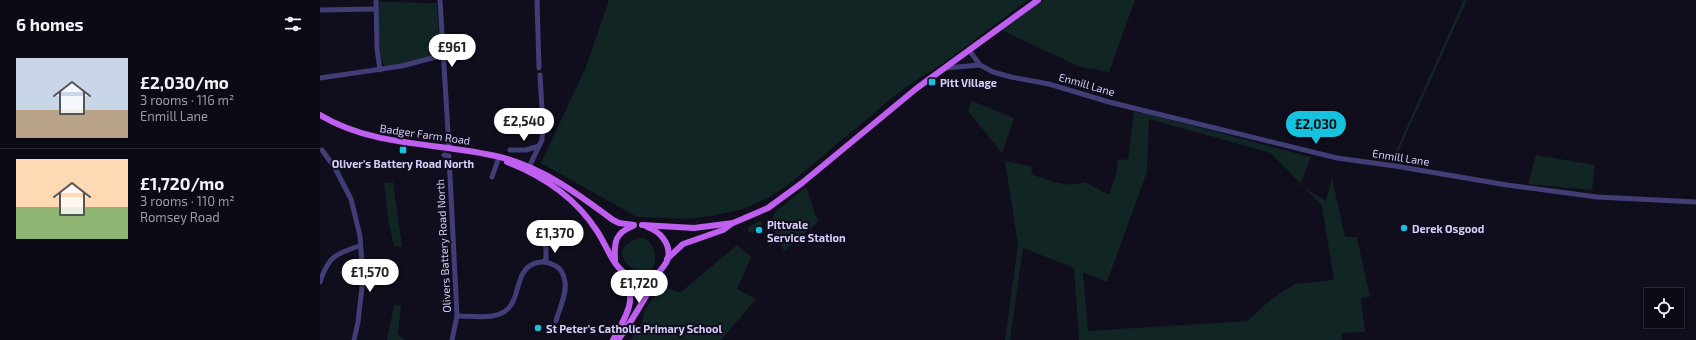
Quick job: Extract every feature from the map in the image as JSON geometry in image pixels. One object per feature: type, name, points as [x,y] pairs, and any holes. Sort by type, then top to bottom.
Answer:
[{"type":"main road","points":[[660,272],[651,277],[638,278],[626,274],[618,265],[616,241],[624,229],[634,225],[694,228],[733,223],[758,214],[780,200],[917,88],[1038,0]]},
{"type":"main road","name":"Badger Farm Road","points":[[320,115],[340,126],[364,134],[398,142],[484,153],[529,167],[555,179],[613,220],[619,223],[634,225]]},
{"type":"main road","name":"Badger Farm Road","points":[[498,158],[542,178],[565,195],[583,213],[599,234],[627,281],[631,296],[630,304],[613,340]]},
{"type":"main road","points":[[618,340],[634,318],[668,259],[683,244],[723,230],[733,223]]},
{"type":"main road","points":[[642,225],[659,233],[667,246],[668,259]]},
{"type":"street","points":[[376,0],[377,49],[380,70]]},
{"type":"street","points":[[440,0],[449,148]]},
{"type":"street","points":[[537,0],[539,68]]},
{"type":"street","points":[[320,10],[376,9]]},
{"type":"street","points":[[969,50],[980,65]]},
{"type":"street","points":[[320,78],[380,70],[420,62],[430,57],[443,55]]},
{"type":"street","name":"Enmill Lane","points":[[945,68],[980,65],[1011,77],[1049,84],[1109,102],[1330,157],[1395,166],[1507,185],[1597,197],[1696,202]]},
{"type":"street","points":[[529,167],[542,140],[543,125],[540,75]]},
{"type":"street","points":[[510,150],[520,151],[539,146]]},
{"type":"street","points":[[322,150],[335,168],[350,200],[360,236],[359,246],[362,254],[363,279],[358,322],[354,340]]},
{"type":"street","name":"Olivers Battery Road North","points":[[444,155],[449,156],[457,316],[452,340]]},
{"type":"street","points":[[492,177],[498,158]]},
{"type":"street","name":"Badger Farm Road","points":[[529,167],[530,170],[542,178]]},
{"type":"street","points":[[544,244],[546,259],[544,261]]},
{"type":"street","points":[[320,282],[324,269],[336,255],[359,246]]},
{"type":"street","points":[[457,316],[487,316],[502,313],[509,308],[512,303],[517,286],[524,271],[533,264],[544,261],[556,266],[564,277],[565,291],[556,321]]},
{"type":"green space","points":[[609,0],[1028,0],[945,62],[903,89],[789,184],[768,198],[743,209],[712,216],[686,219],[637,217],[541,163],[586,67]]},
{"type":"green space","points":[[1043,0],[1135,0],[1109,72],[1080,67],[1001,30]]},
{"type":"green space","points":[[1464,0],[1467,0],[1393,163],[1391,162]]},
{"type":"green space","points":[[379,2],[437,3],[440,52],[423,60],[386,67],[383,62],[380,47]]},
{"type":"green space","points":[[972,101],[1014,118],[1002,153],[968,111]]},
{"type":"green space","points":[[1134,112],[1148,114],[1311,157],[1301,184],[1271,153],[1149,119],[1147,172],[1107,282],[1083,272],[1088,331],[1247,321],[1274,297],[1295,284],[1334,280],[1322,206],[1304,188],[1326,201],[1332,178],[1345,237],[1357,237],[1370,297],[1361,298],[1365,332],[1341,333],[1342,340],[1079,340],[1074,268],[1023,248],[1010,340],[1005,340],[1018,245],[1005,161],[1033,167],[1031,174],[1058,183],[1071,185],[1085,182],[1109,195],[1116,174],[1118,159],[1128,160]]},
{"type":"green space","points":[[1536,155],[1595,165],[1592,190],[1528,184]]},
{"type":"green space","points":[[393,182],[402,247],[394,246],[389,224],[384,183]]},
{"type":"green space","points":[[806,187],[818,222],[784,251],[774,228],[774,213]]},
{"type":"green space","points":[[759,221],[762,222],[762,225],[752,233],[748,232],[748,227]]},
{"type":"green space","points":[[640,238],[645,238],[649,242],[655,253],[653,267],[647,271],[638,271],[630,266],[624,260],[622,252],[627,244]]},
{"type":"green space","points":[[737,245],[751,257],[737,289],[756,299],[721,340],[630,340],[638,332],[643,319],[644,311],[662,285],[681,292]]},
{"type":"green space","points":[[394,304],[401,306],[398,334],[405,340],[387,340]]},
{"type":"place","name":"Pitt Village","points":[[932,82]]},
{"type":"place","name":"Oliver's Battery Road North","points":[[403,150]]},
{"type":"place","name":"Derek Osgood","points":[[1404,228]]},
{"type":"place","name":"Pittvale Service Station","points":[[759,230]]},
{"type":"place","name":"St Peter's Catholic Primary School","points":[[538,328]]}]
